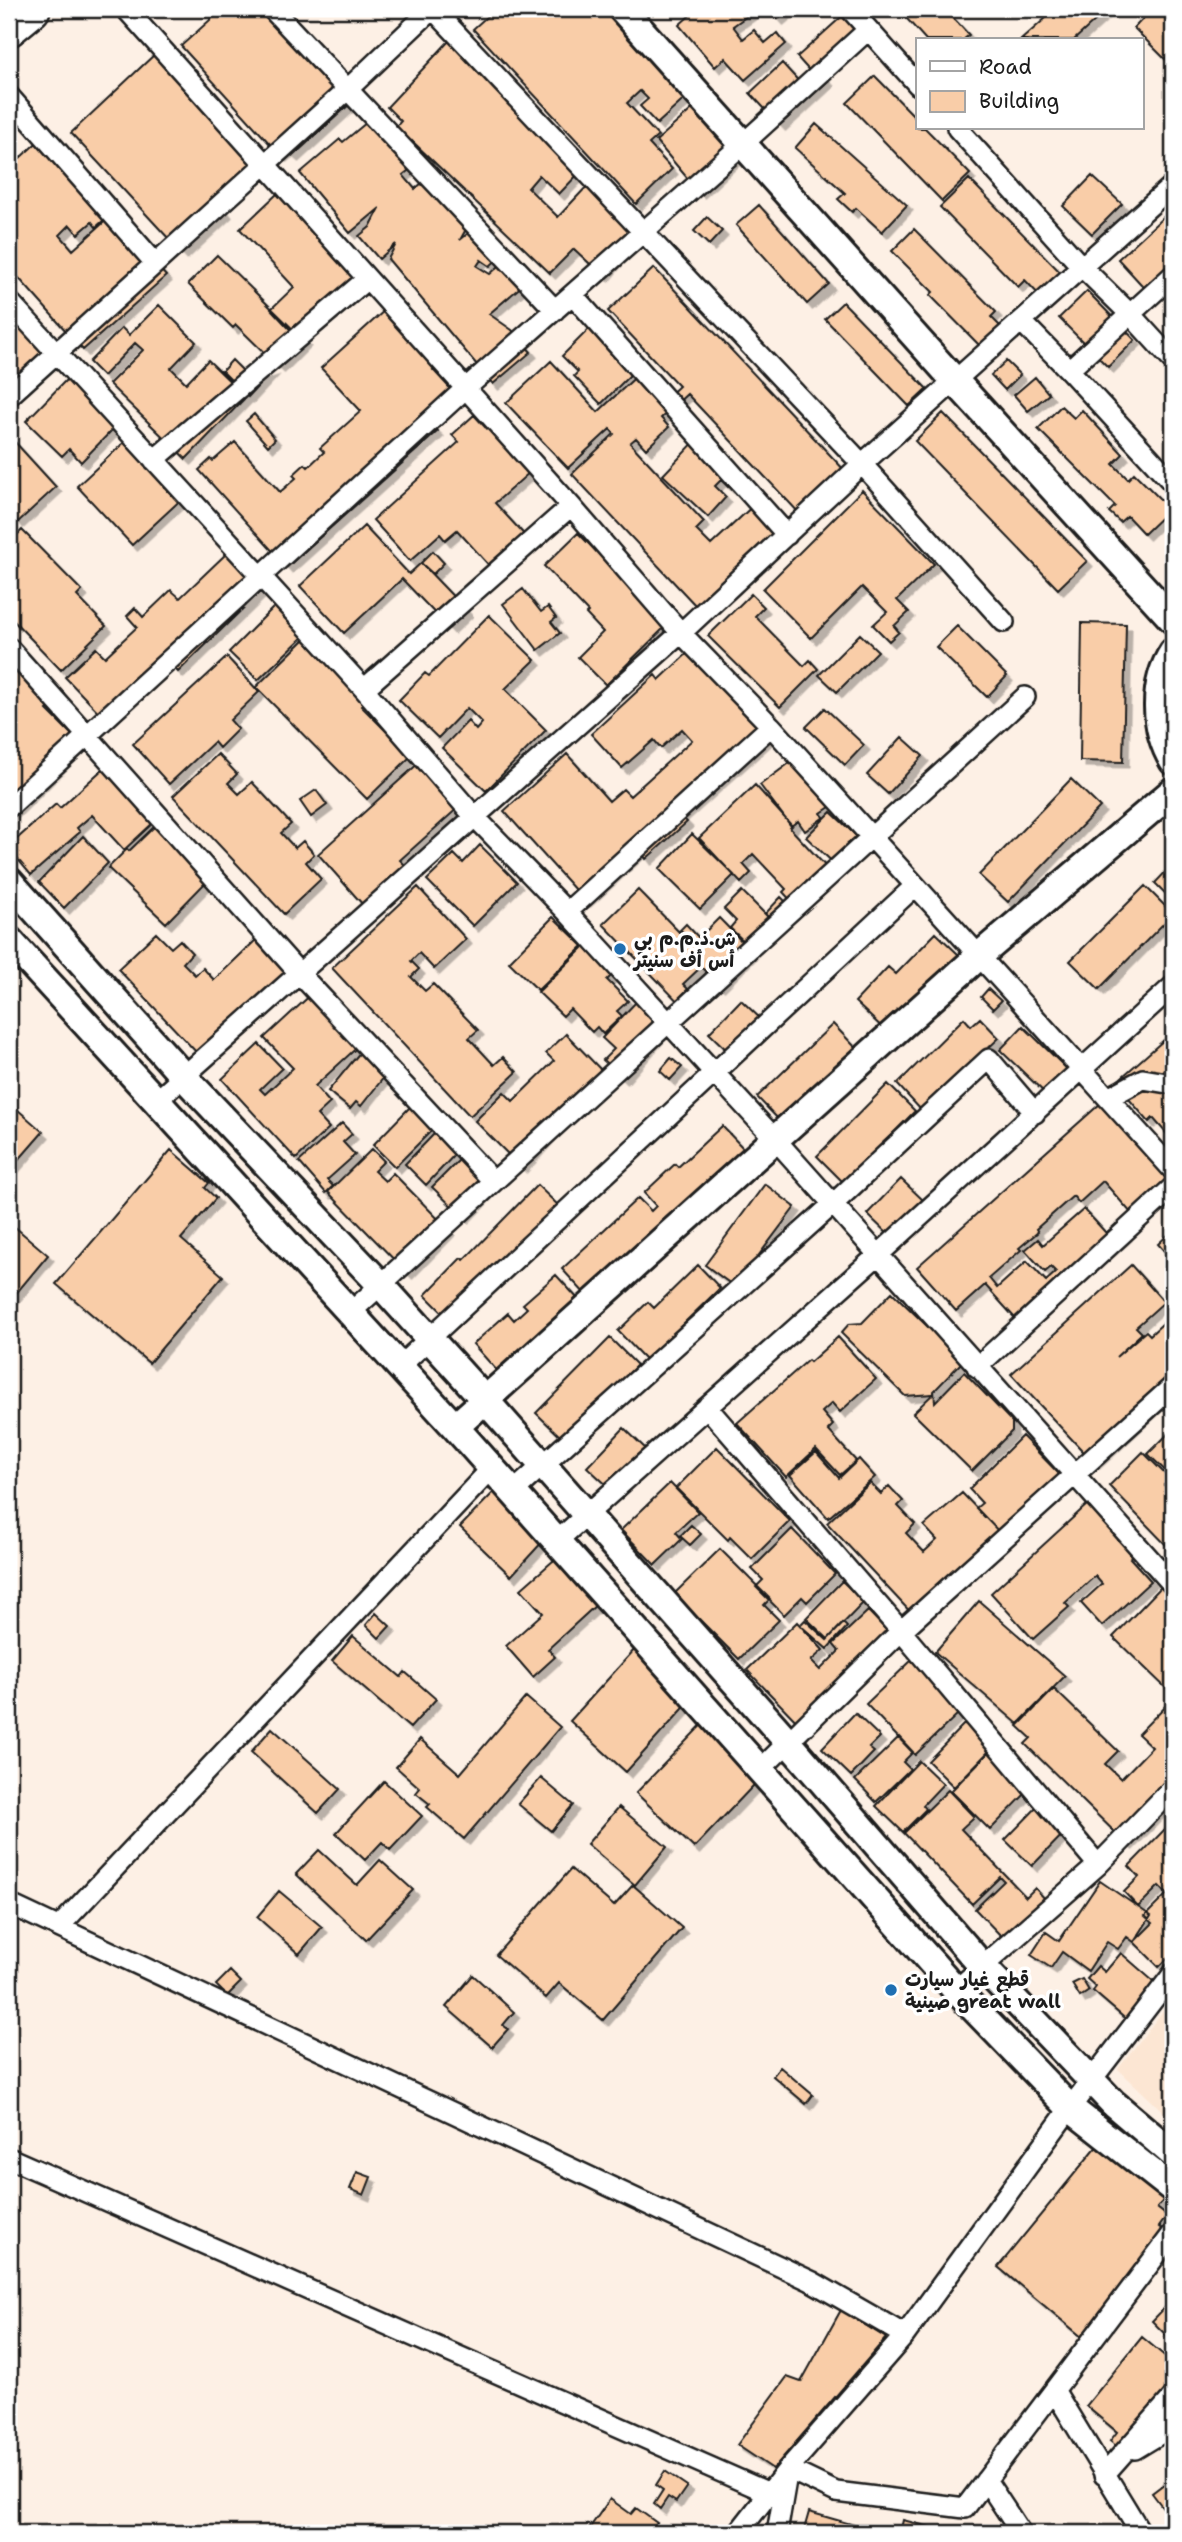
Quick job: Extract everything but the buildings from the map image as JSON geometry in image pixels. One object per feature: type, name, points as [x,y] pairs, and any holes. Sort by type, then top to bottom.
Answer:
[{"type":"highway","points":[[9,28],[32,9]]},
{"type":"street","points":[[126,9],[571,506],[681,633],[771,726],[1173,1170]]},
{"type":"street","points":[[272,9],[555,310]]},
{"type":"street","points":[[9,396],[347,90],[432,9],[862,464],[1004,622]]},
{"type":"street","points":[[622,9],[1173,620]]},
{"type":"street","points":[[850,9],[916,83]]},
{"type":"street","points":[[9,807],[466,389],[868,30]]},
{"type":"street","points":[[9,96],[155,263]]},
{"type":"street","points":[[959,130],[1082,266],[1173,361]]},
{"type":"street","points":[[155,1102],[681,633],[862,464],[1173,185]]},
{"type":"street","points":[[1069,370],[1173,275]]},
{"type":"street","points":[[154,460],[367,279]]},
{"type":"street","points":[[573,295],[787,535]]},
{"type":"street","points":[[9,301],[364,689],[473,816],[567,912],[775,1139],[1173,1585]]},
{"type":"street","points":[[1021,321],[1173,483]]},
{"type":"street","points":[[364,689],[571,506]]},
{"type":"street","points":[[9,648],[299,973],[493,1181]]},
{"type":"street","points":[[1173,652],[1161,681],[1158,707],[1161,734],[1173,761]]},
{"type":"street","points":[[351,1312],[1025,697]]},
{"type":"street","points":[[567,912],[771,726]]},
{"type":"street","points":[[455,1427],[979,956],[1173,791]]},
{"type":"street","points":[[9,881],[184,1077],[381,1285],[485,1400],[983,1967],[1113,2103],[1173,2154]]},
{"type":"street","points":[[400,1366],[915,886]]},
{"type":"street","points":[[9,940],[492,1468],[956,1990],[1070,2108],[1173,2189]]},
{"type":"street","points":[[557,1541],[878,1255],[1173,986]]},
{"type":"street","points":[[513,1492],[833,1204],[989,1059],[1035,1113]]},
{"type":"street","points":[[1108,1098],[1143,1079],[1173,1084]]},
{"type":"street","points":[[977,1367],[1173,1187]]},
{"type":"street","points":[[760,1770],[901,1631],[1173,1386]]},
{"type":"street","points":[[707,1407],[901,1631],[1098,1865]]},
{"type":"street","points":[[60,1927],[492,1468]]},
{"type":"street","points":[[956,1990],[1098,1865],[1173,1788]]},
{"type":"street","points":[[9,1905],[811,2281],[905,2335]]},
{"type":"street","points":[[738,2533],[776,2497],[788,2469],[905,2335],[1070,2108],[1173,1974]]},
{"type":"street","points":[[9,2158],[776,2497]]},
{"type":"street","points":[[788,2469],[836,2492],[965,2508],[1173,2233]]},
{"type":"street","points":[[1054,2390],[1110,2468],[1141,2533]]},
{"type":"street","points":[[1110,2468],[1173,2397]]},
{"type":"street","points":[[1110,2468],[1173,2426]]},
{"type":"street","points":[[986,2480],[1021,2533]]},
{"type":"street","points":[[776,2497],[777,2533]]},
{"type":"shaded area","points":[[1173,1998],[1173,2121],[1118,2069]]},
{"type":"place","name":"ش.ذ.م.م بي أس أف سنيتر","points":[[620,949]]},
{"type":"place","name":"قطع غيار سيارت صينية great wall","points":[[891,1990]]}]
